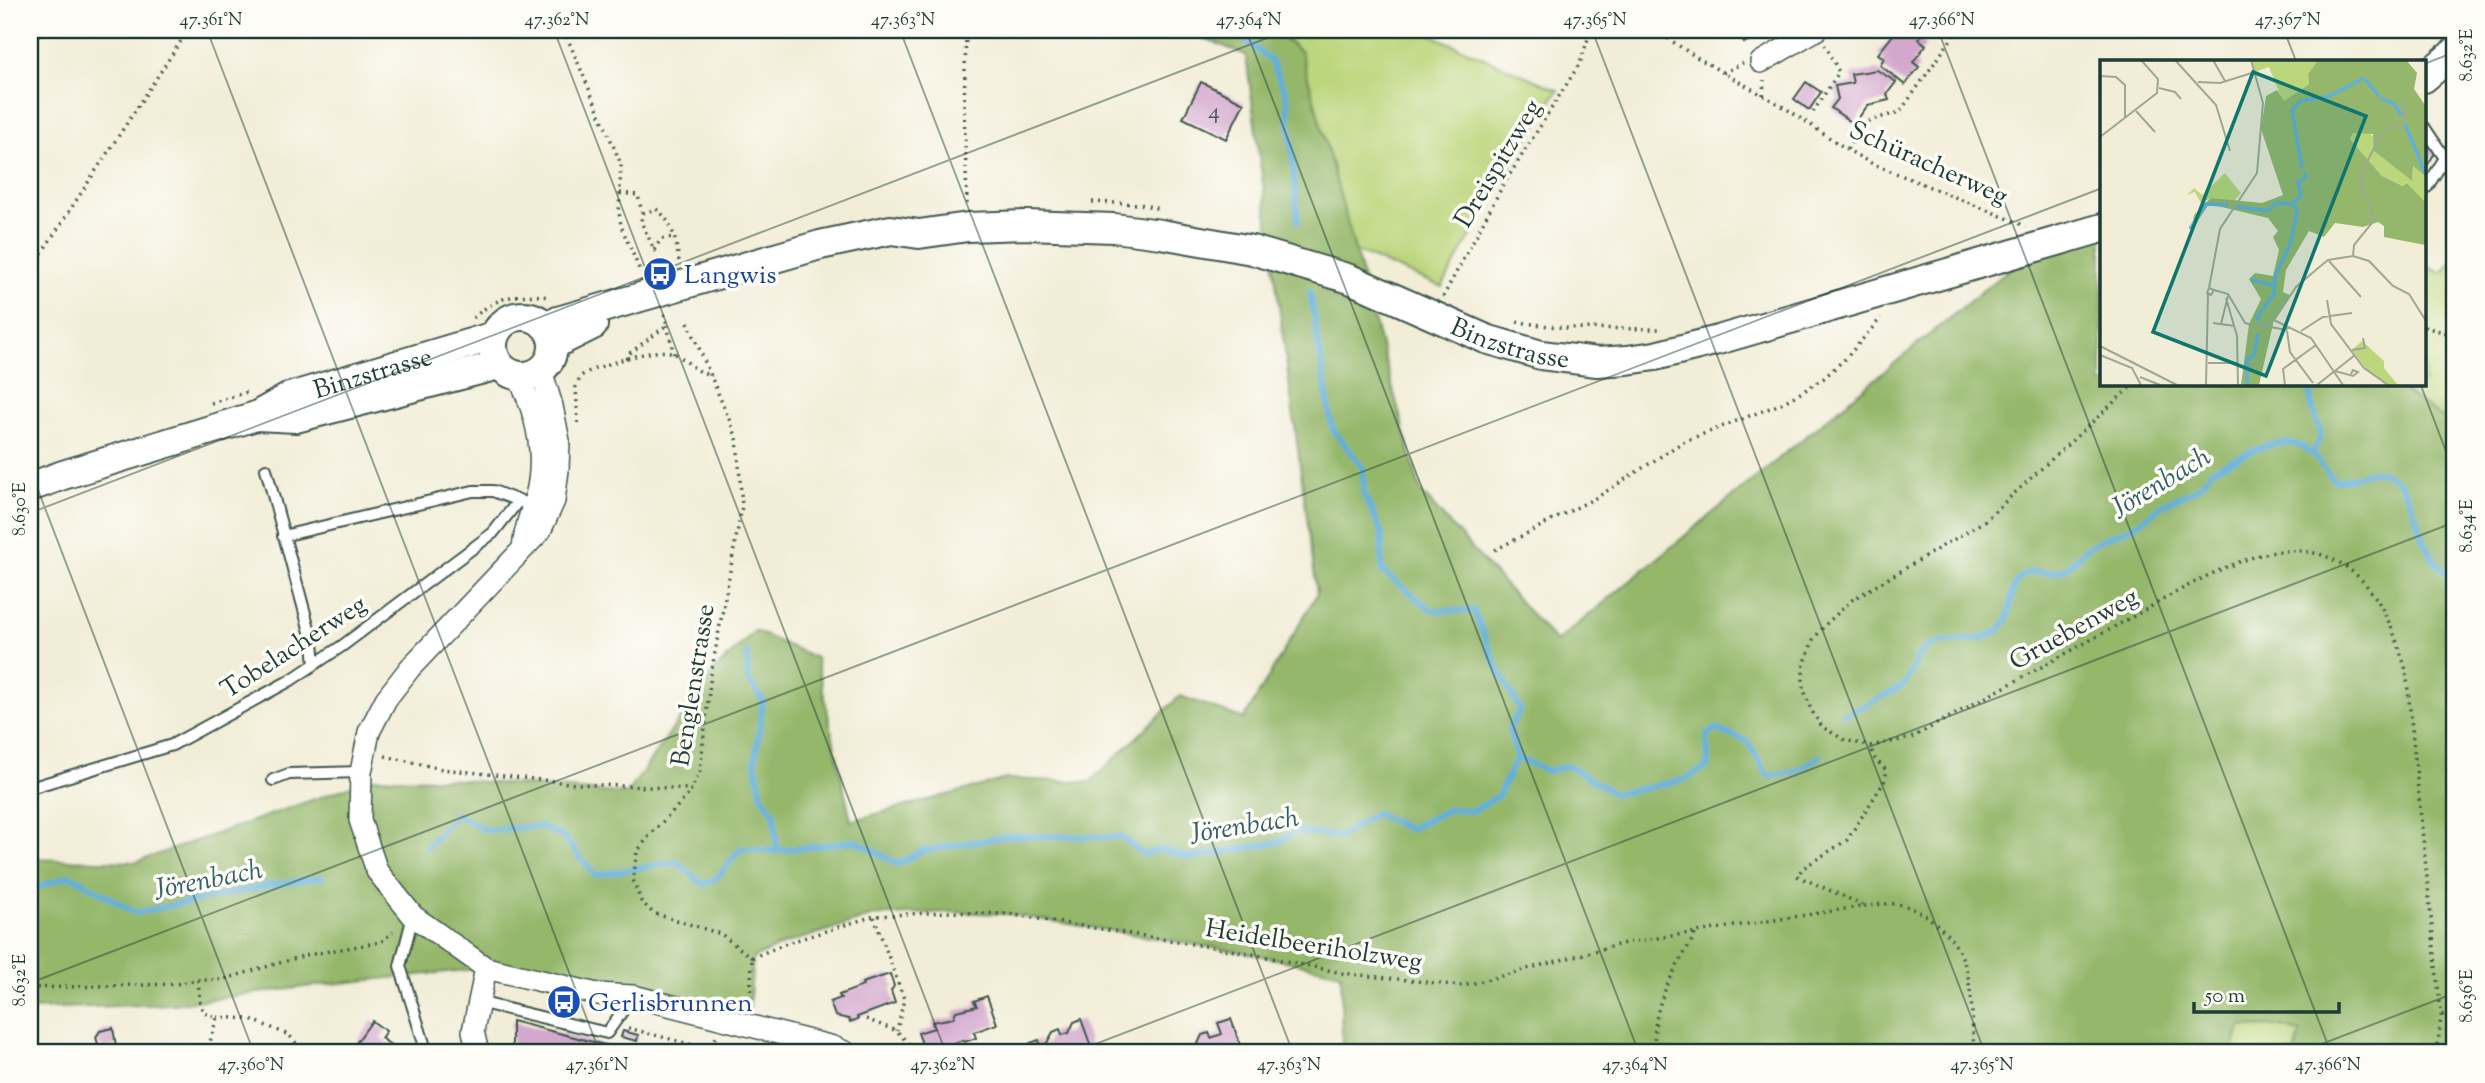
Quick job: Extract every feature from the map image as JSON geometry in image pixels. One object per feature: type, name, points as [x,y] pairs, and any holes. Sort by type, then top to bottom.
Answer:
[{"type":"main road","points":[[2426,76],[2455,52]]},
{"type":"main road","name":"Binzstrasse","points":[[549,335],[820,245],[891,230],[919,234],[968,227],[1026,225],[1114,228],[1203,240],[1252,250],[1437,301],[1486,339],[1541,355],[1597,362],[1639,359],[1718,340],[2032,235],[2100,228]]},
{"type":"main road","name":"Binzstrasse","points":[[549,335],[664,316],[821,261],[897,245],[919,234]]},
{"type":"main road","points":[[516,316],[536,319],[549,335],[552,354],[519,371],[492,346],[499,327],[516,316]]},
{"type":"main road","name":"Binzstrasse","points":[[30,487],[257,416],[290,397],[494,336]]},
{"type":"main road","name":"Binzstrasse","points":[[257,416],[296,418],[519,371]]},
{"type":"street","points":[[1751,62],[1819,35]]},
{"type":"street","points":[[519,371],[534,411],[540,442],[540,471],[533,507],[525,524],[523,549],[410,668],[386,699],[369,732],[360,772],[360,820],[377,871],[414,916],[486,968],[597,994],[633,996],[833,1047],[847,1053]]},
{"type":"street","points":[[478,1053],[473,1031],[486,968]]},
{"type":"lane","points":[[2426,130],[2445,158],[2427,187]]},
{"type":"lane","points":[[266,469],[313,643],[315,664]]},
{"type":"lane","points":[[283,536],[473,491],[493,491],[533,507]]},
{"type":"lane","name":"Tobelacherweg","points":[[30,788],[172,745],[233,713],[342,646],[493,533],[533,507]]},
{"type":"lane","points":[[273,780],[289,774],[360,772]]},
{"type":"lane","points":[[414,916],[400,966],[427,1053]]},
{"type":"lane","points":[[478,1002],[607,1033],[633,996]]},
{"type":"path","points":[[30,271],[188,30]]},
{"type":"path","points":[[564,30],[621,164],[621,226],[642,275],[630,278]]},
{"type":"path","name":"Dreispitzweg","points":[[1437,301],[1502,187],[1580,63],[1591,30]]},
{"type":"path","name":"Schüracherweg","points":[[1656,30],[1685,51],[1786,109],[1846,150],[2032,235]]},
{"type":"path","points":[[1846,150],[1868,121],[1900,111],[1957,31],[1955,30]]},
{"type":"path","points":[[966,34],[964,107],[968,227]]},
{"type":"path","points":[[1813,112],[1839,72],[1819,35]]},
{"type":"path","points":[[1723,74],[1751,62]]},
{"type":"path","points":[[620,193],[638,195],[641,222],[655,252],[661,239],[675,237]]},
{"type":"path","points":[[1082,202],[1140,204],[1163,209]]},
{"type":"path","points":[[642,213],[656,209],[664,214],[675,237],[680,263]]},
{"type":"path","points":[[2012,228],[2032,235]]},
{"type":"path","points":[[471,320],[484,308],[503,298],[524,293],[562,297]]},
{"type":"path","points":[[1437,301],[1456,300]]},
{"type":"path","points":[[664,316],[674,354]]},
{"type":"path","points":[[625,360],[664,316]]},
{"type":"path","points":[[1495,550],[1599,496],[1684,442],[1780,404],[1804,391],[1824,378],[1847,357],[1883,316]]},
{"type":"path","points":[[1511,320],[1591,329],[1666,328]]},
{"type":"path","name":"Benglenstrasse","points":[[688,322],[737,438],[742,506],[711,674],[700,771],[692,789],[637,852],[633,880],[641,901],[653,914],[721,934],[752,958]]},
{"type":"path","points":[[2426,328],[2455,335]]},
{"type":"path","points":[[578,427],[576,387],[581,376],[591,370],[661,350],[674,354],[703,374],[712,375]]},
{"type":"path","name":"Gruebenweg","points":[[2133,385],[1983,522],[1852,600],[1825,625],[1814,640],[1803,668],[1803,687],[1811,710],[1822,727],[1845,740],[1870,746],[1911,738],[2200,580],[2231,566],[2264,554],[2292,550],[2332,558],[2367,586],[2383,608],[2395,634],[2406,670],[2441,1016],[2437,1053]]},
{"type":"path","points":[[211,403],[263,387]]},
{"type":"path","points":[[1865,906],[1797,876],[1803,868],[1847,841],[1884,782],[1887,771],[1875,759],[1870,746]]},
{"type":"path","points":[[364,750],[442,769],[578,784],[692,789]]},
{"type":"path","name":"Heidelbeeriholzweg","points":[[752,958],[784,944],[874,916],[945,912],[1008,915],[1248,953],[1342,974],[1463,986],[1625,943],[1865,906],[1900,904],[1925,914],[1944,930],[1963,957],[1970,994],[1974,1053]]},
{"type":"path","points":[[30,988],[176,984],[221,980],[307,955],[381,942],[414,916]]},
{"type":"path","points":[[874,916],[904,999],[897,1031]]},
{"type":"path","points":[[1655,1053],[1660,996],[1697,931]]},
{"type":"path","points":[[749,1013],[752,958]]},
{"type":"path","points":[[198,980],[200,1004],[204,1013],[217,1017],[250,1019],[289,1035],[305,1053]]},
{"type":"path","points":[[2441,1016],[2455,1008]]},
{"type":"path","points":[[198,1053],[210,1042],[217,1017]]},
{"type":"path","points":[[712,1050],[720,1018]]},
{"type":"path","points":[[866,1019],[897,1031],[920,1053]]},
{"type":"path","points":[[613,1024],[726,1053]]},
{"type":"path","points":[[740,1053],[741,1042]]},
{"type":"green space","points":[[1183,30],[1272,30],[1301,52],[1421,492],[1556,642],[2037,246],[2100,229],[2100,385],[2395,385],[2455,427],[2455,1053],[2295,1053],[2301,1032],[2277,1026],[2241,1027],[2231,1053],[1342,1053],[1341,973],[1248,953],[1008,914],[945,912],[874,916],[784,944],[753,958],[748,1026],[486,968],[173,1004],[30,1009],[30,859],[136,862],[374,778],[449,779],[627,794],[711,674],[755,631],[816,658],[851,821],[1006,779],[1090,782],[1180,696],[1244,719],[1317,594],[1246,55]]},
{"type":"green space","points":[[1276,30],[1420,30],[1558,90],[1507,172],[1442,287],[1355,251],[1301,52]]},
{"type":"green space","points":[[2455,258],[2455,427],[2395,385],[2426,385],[2426,266],[2442,273]]},
{"type":"green space","points":[[2277,1026],[2301,1032],[2295,1053],[2231,1053],[2241,1027]]},
{"type":"building","points":[[1737,30],[1777,30],[1763,38],[1760,34],[1744,43]]},
{"type":"building","points":[[1897,30],[1925,31],[1919,39],[1926,45],[1913,62],[1919,67],[1905,85],[1880,65],[1884,58],[1878,54]]},
{"type":"building","points":[[1877,70],[1896,82],[1887,94],[1889,100],[1868,105],[1854,124],[1831,108],[1838,99],[1835,86],[1853,83],[1851,74]]},
{"type":"building","points":[[1201,82],[1244,103],[1226,139],[1183,118]]},
{"type":"building","points":[[1806,82],[1821,92],[1809,110],[1794,99]]},
{"type":"building","points":[[2426,144],[2436,151],[2426,168]]},
{"type":"building","points":[[890,974],[895,1003],[850,1022],[849,1019],[835,1016],[830,1002],[841,998],[839,995],[863,986],[862,983]]},
{"type":"building","points":[[987,996],[997,1024],[974,1032],[976,1038],[953,1043],[954,1046],[933,1053],[930,1053],[927,1044],[923,1046],[918,1033],[934,1028],[932,1022],[953,1018],[956,1011],[977,1006],[974,1001]]},
{"type":"building","points":[[1081,1019],[1093,1052],[1020,1053],[1026,1051],[1030,1043],[1039,1040],[1041,1046],[1047,1043],[1053,1032],[1060,1029],[1062,1035],[1069,1033],[1074,1022]]},
{"type":"building","points":[[1231,1019],[1243,1053],[1191,1053],[1190,1049],[1197,1046],[1202,1035],[1209,1033],[1211,1038],[1222,1034],[1218,1023]]},
{"type":"building","points":[[372,1021],[386,1031],[381,1038],[395,1048],[391,1053],[349,1053]]},
{"type":"building","points":[[512,1021],[632,1052],[632,1053],[512,1053]]},
{"type":"building","points":[[113,1028],[116,1046],[104,1048],[98,1044],[96,1037],[100,1031]]},
{"type":"building","points":[[623,1031],[638,1035],[637,1041],[621,1037]]},
{"type":"waterway","points":[[1233,30],[1271,61],[1287,96],[1298,221]]},
{"type":"waterway","points":[[1310,291],[1332,428],[1363,468],[1364,495],[1382,533],[1382,571],[1432,610],[1474,611],[1497,667],[1520,710],[1509,729],[1517,758]]},
{"type":"waterway","points":[[2308,385],[2321,435],[2313,453]]},
{"type":"waterway","name":"Jörenbach","points":[[1843,715],[1904,684],[1919,655],[1926,648],[1944,642],[1990,636],[1998,631],[2008,617],[2015,584],[2020,578],[2028,573],[2064,569],[2092,544],[2135,525],[2161,506],[2202,484],[2211,470],[2273,444],[2298,445],[2309,451],[2335,480],[2366,473],[2388,474],[2404,489],[2429,550],[2455,584]]},
{"type":"waterway","points":[[747,653],[748,680],[763,700],[755,761],[762,796],[774,813],[777,851]]},
{"type":"waterway","name":"Jörenbach","points":[[427,847],[456,814],[486,830],[541,826],[564,838],[595,875],[677,862],[704,885],[718,877],[740,849],[777,851],[856,841],[898,864],[922,851],[1008,836],[1122,837],[1144,855],[1160,849],[1191,858],[1279,842],[1296,831],[1340,837],[1375,813],[1409,829],[1449,809],[1473,811],[1498,796],[1517,758],[1548,771],[1569,766],[1615,794],[1683,780],[1708,767],[1707,734],[1715,729],[1747,741],[1768,776],[1793,772],[1820,757]]},
{"type":"waterway","name":"Jörenbach","points":[[30,890],[68,876],[80,880],[135,913],[322,877]]},
{"type":"place","name":"Langwis","points":[[660,274]]},
{"type":"place","name":"Gerlisbrunnen","points":[[564,1002]]}]
